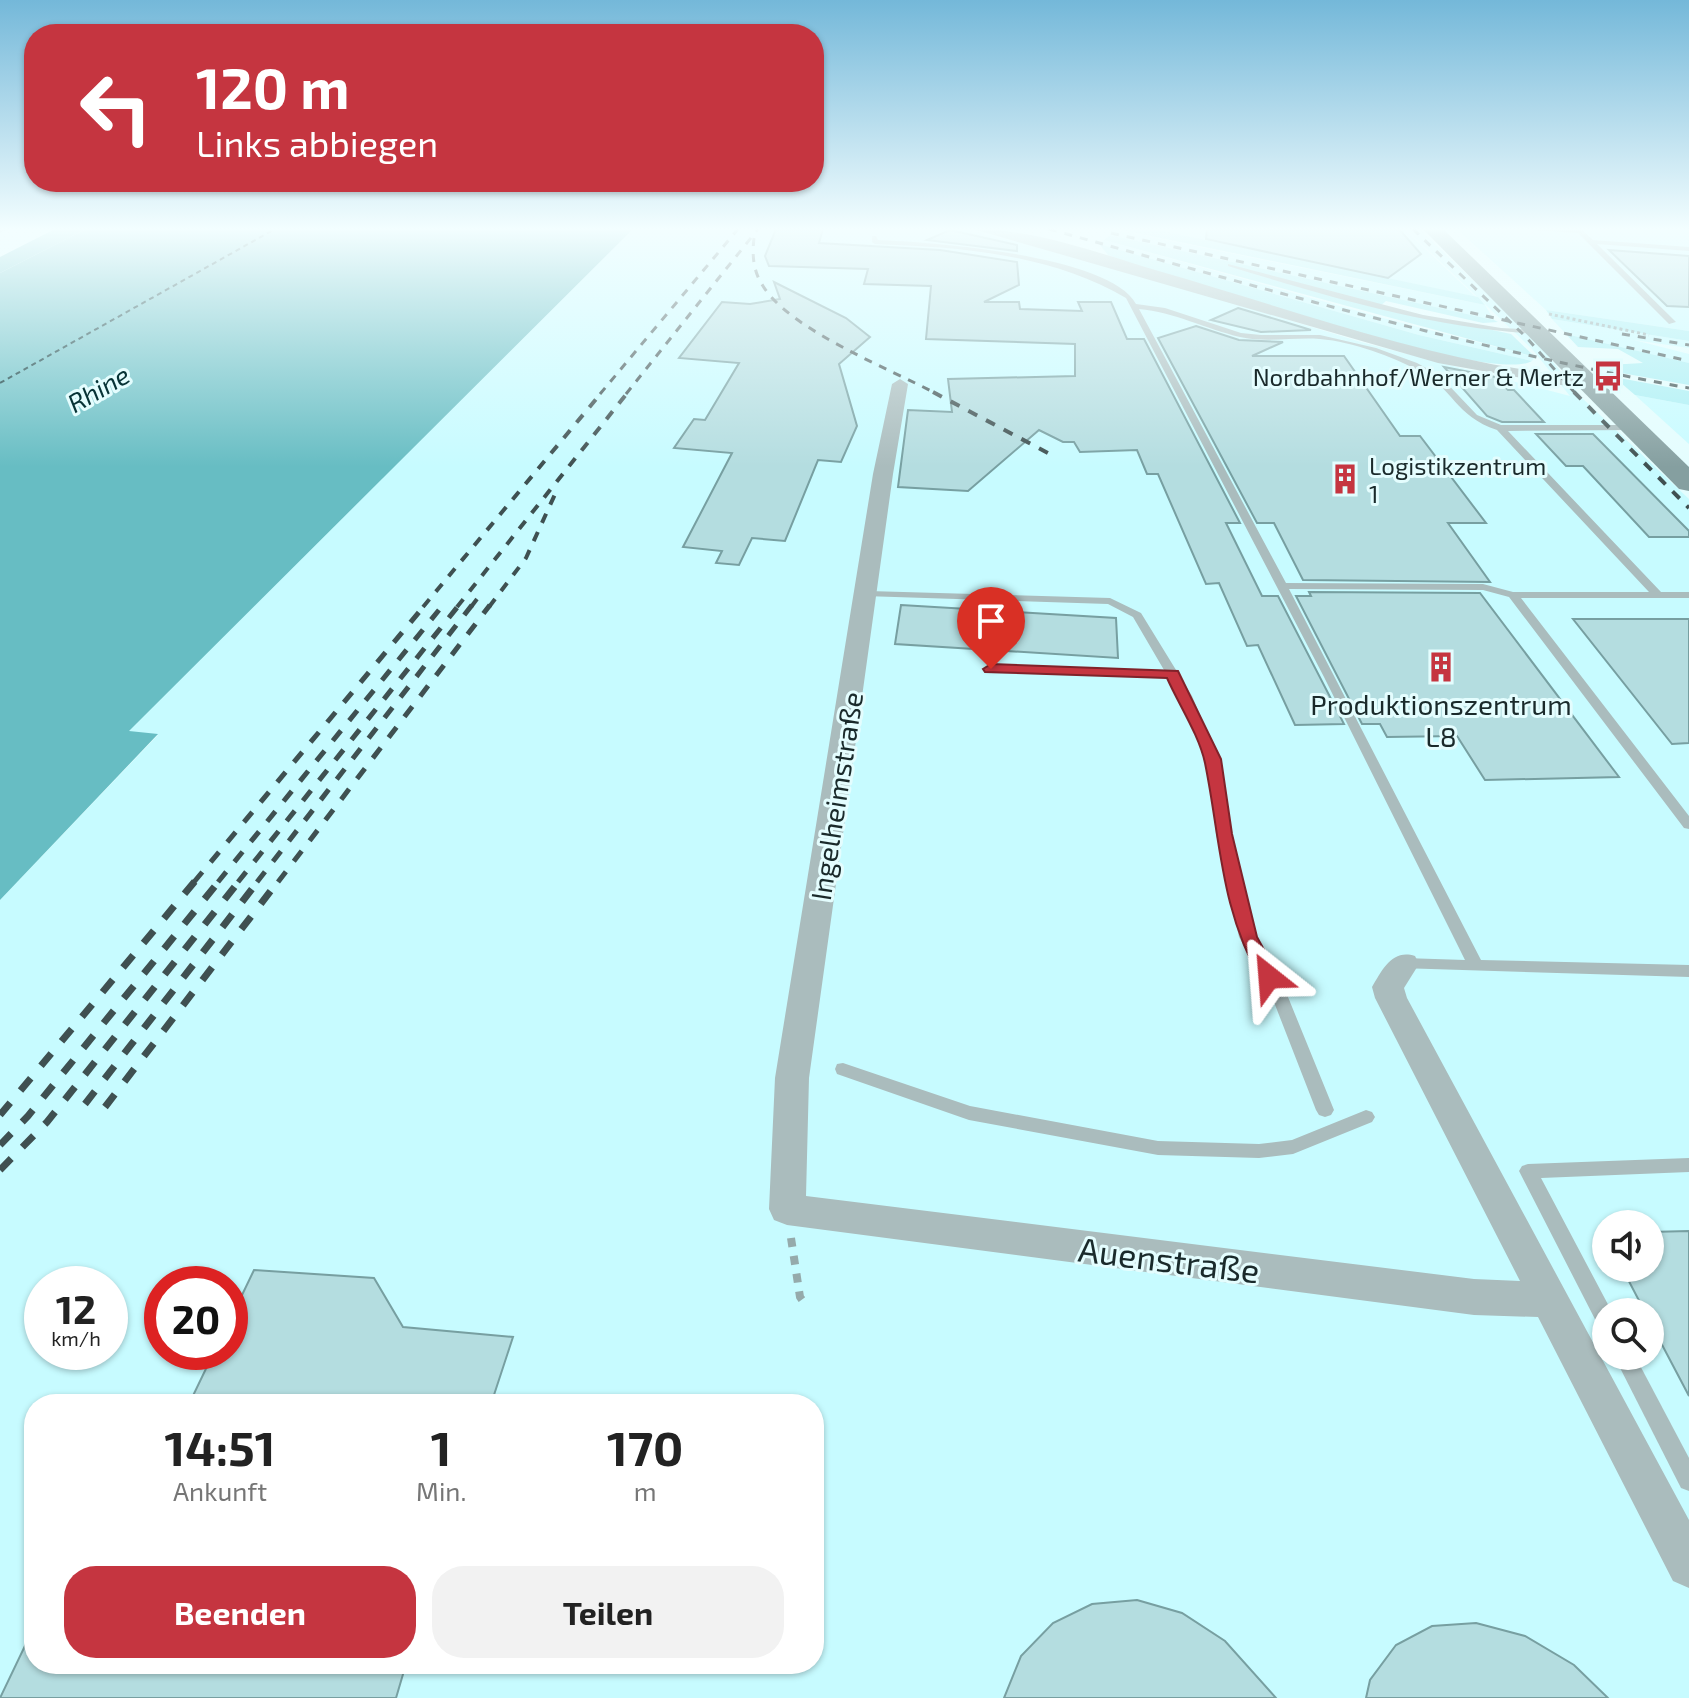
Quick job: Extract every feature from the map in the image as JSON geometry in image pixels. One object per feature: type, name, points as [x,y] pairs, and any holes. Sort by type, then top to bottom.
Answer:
[{"type":"main road","points":[[1525,308],[1542,323],[1631,427],[1689,483]]},
{"type":"main road","points":[[1595,386],[1689,465]]},
{"type":"street","points":[[1273,308],[1468,365],[1595,386]]},
{"type":"street","name":"Ingelheimstraße","points":[[787,1209],[792,1078],[868,594],[883,474],[900,384]]},
{"type":"street","points":[[1404,964],[1388,987],[1391,998],[1689,1565]]},
{"type":"street","name":"Auenstraße","points":[[787,1209],[1474,1297],[1552,1300]]},
{"type":"lane","points":[[1136,308],[1476,966]]},
{"type":"lane","points":[[1158,308],[1240,335],[1279,339],[1321,337],[1404,360],[1430,372],[1478,423],[1500,428],[1631,427]]},
{"type":"lane","points":[[1396,308],[1442,319],[1542,323]]},
{"type":"lane","points":[[1658,308],[1672,322]]},
{"type":"lane","points":[[1500,428],[1658,595]]},
{"type":"lane","points":[[1282,586],[1483,587],[1513,595],[1689,595]]},
{"type":"lane","points":[[868,594],[1110,601],[1137,615],[1173,674],[1213,759],[1223,834],[1247,937],[1280,997],[1325,1110]]},
{"type":"lane","points":[[1513,595],[1689,825]]},
{"type":"lane","points":[[991,669],[1173,674]]},
{"type":"lane","points":[[1404,964],[1689,971]]},
{"type":"lane","points":[[843,1069],[969,1113],[1158,1148],[1259,1151],[1293,1147],[1366,1117]]},
{"type":"lane","points":[[1594,1298],[1528,1171],[1689,1165]]},
{"type":"lane","points":[[1631,1370],[1689,1480]]},
{"type":"path","points":[[1542,323],[1649,335]]},
{"type":"path","points":[[787,1209],[800,1297],[805,1304]]},
{"type":"shaded area","points":[[553,308],[1250,308],[1361,342],[1570,396],[1532,349],[1489,308],[1503,308],[1534,338],[1582,398],[1689,499],[1689,1698],[0,1698],[0,900],[158,735],[128,732]]},
{"type":"shaded area","points":[[1273,308],[1325,308],[1419,335],[1532,361],[1505,364],[1460,358]]},
{"type":"shaded area","points":[[1325,308],[1348,308],[1535,357],[1532,361],[1419,335]]},
{"type":"shaded area","points":[[1355,308],[1390,308],[1511,334],[1535,357]]},
{"type":"shaded area","points":[[1418,308],[1441,308],[1498,322],[1483,323]]},
{"type":"shaded area","points":[[1441,308],[1487,308],[1494,320]]},
{"type":"shaded area","points":[[1544,308],[1689,308],[1689,331]]},
{"type":"shaded area","points":[[1546,310],[1689,331],[1689,341],[1552,319]]},
{"type":"shaded area","points":[[1552,319],[1689,341],[1689,348],[1634,340],[1689,354],[1689,363],[1566,334]]},
{"type":"shaded area","points":[[1566,334],[1689,363],[1689,385],[1610,371],[1608,365],[1643,363],[1618,349],[1578,347]]},
{"type":"shaded area","points":[[1614,377],[1689,391],[1689,405],[1635,395]]},
{"type":"shaded area","points":[[1635,395],[1689,405],[1689,444]]},
{"type":"water","name":"Rhine","points":[[0,308],[553,308],[129,731],[158,734],[0,900]]},
{"type":"building","points":[[717,308],[826,308],[846,318],[870,337],[839,364],[857,426],[841,462],[818,460],[785,541],[752,538],[739,565],[716,563],[722,551],[683,547],[732,453],[674,448],[694,419],[705,420],[739,363],[679,358]]},
{"type":"building","points":[[929,308],[1082,311],[1081,308],[1114,308],[1127,339],[1144,339],[1240,523],[1226,523],[1262,596],[1278,596],[1344,724],[1295,725],[1258,645],[1247,646],[1219,583],[1206,584],[1158,474],[1147,474],[1137,450],[1080,452],[1074,442],[1063,442],[1039,430],[968,491],[898,487],[908,410],[952,412],[948,379],[1075,376],[1075,344],[926,339]]},
{"type":"building","points":[[1239,308],[1311,330],[1261,332],[1211,320]]},
{"type":"building","points":[[1196,326],[1239,340],[1283,342],[1252,356],[1344,356],[1400,436],[1420,436],[1486,523],[1448,523],[1490,582],[1303,580],[1274,523],[1257,523],[1158,338]]},
{"type":"building","points":[[1444,367],[1495,377],[1508,390],[1514,390],[1544,422],[1502,422],[1487,416]]},
{"type":"building","points":[[1536,434],[1593,434],[1689,531],[1689,537],[1649,537],[1583,466],[1566,466]]},
{"type":"building","name":"Produktionszentrum L8","points":[[1309,592],[1480,593],[1619,777],[1485,780],[1457,736],[1387,737],[1380,724],[1362,724],[1296,596],[1311,596]]},
{"type":"building","points":[[901,605],[1116,618],[1118,658],[895,644]]},
{"type":"building","points":[[1573,619],[1689,619],[1689,743],[1672,744]]},
{"type":"building","points":[[1689,1231],[1689,1396],[1664,1349],[1664,1298],[1638,1298],[1629,1282],[1664,1282],[1664,1232]]},
{"type":"building","points":[[254,1270],[374,1278],[403,1327],[513,1337],[494,1394],[194,1394],[205,1370],[248,1370],[248,1282]]},
{"type":"building","points":[[1137,1600],[1182,1613],[1225,1641],[1276,1698],[1004,1698],[1021,1656],[1053,1623],[1092,1604]]},
{"type":"building","points":[[1476,1623],[1525,1636],[1574,1665],[1608,1698],[1366,1698],[1370,1680],[1396,1645],[1432,1626]]},
{"type":"building","points":[[24,1648],[24,1674],[403,1674],[396,1698],[0,1698]]},
{"type":"ferry route","points":[[0,383],[133,308]]},
{"type":"railway","points":[[600,394],[672,308]]},
{"type":"railway","points":[[626,394],[695,308]]},
{"type":"railway","points":[[783,308],[842,347],[934,392]]},
{"type":"railway","points":[[1339,308],[1545,359]]},
{"type":"railway","points":[[1451,308],[1510,321]]},
{"type":"railway","points":[[1496,308],[1510,321]]},
{"type":"railway","points":[[1510,321],[1689,361]]},
{"type":"railway","points":[[1510,321],[1545,359]]},
{"type":"railway","points":[[1622,334],[1689,345]]},
{"type":"railway","points":[[1545,359],[1689,388]]},
{"type":"railway","points":[[1545,359],[1576,394]]},
{"type":"railway","points":[[423,607],[602,392]]},
{"type":"railway","points":[[457,607],[628,392]]},
{"type":"railway","points":[[934,392],[1048,453]]},
{"type":"railway","points":[[1574,392],[1689,508]]},
{"type":"railway","points":[[489,607],[526,558],[556,492]]},
{"type":"railway","points":[[471,607],[483,591]]},
{"type":"railway","points":[[194,882],[425,605]]},
{"type":"railway","points":[[238,882],[459,605]]},
{"type":"railway","points":[[257,882],[472,605]]},
{"type":"railway","points":[[278,882],[490,605]]},
{"type":"railway","points":[[218,882],[439,610]]},
{"type":"railway","points":[[0,1115],[196,880]]},
{"type":"railway","points":[[0,1145],[28,1116],[220,880]]},
{"type":"railway","points":[[0,1170],[47,1122],[240,880]]},
{"type":"railway","points":[[85,1104],[259,880]]},
{"type":"railway","points":[[105,1107],[279,880]]},
{"type":"place","name":"Nordbahnhof/Werner & Mertz","points":[[1608,376]]},
{"type":"place","name":"Logistikzentrum 1","points":[[1345,479]]},
{"type":"place","name":"Produktionszentrum L8","points":[[1441,667]]},
{"type":"route","points":[[991,669],[1173,674],[1213,759],[1223,834],[1247,937],[1269,977]]}]
